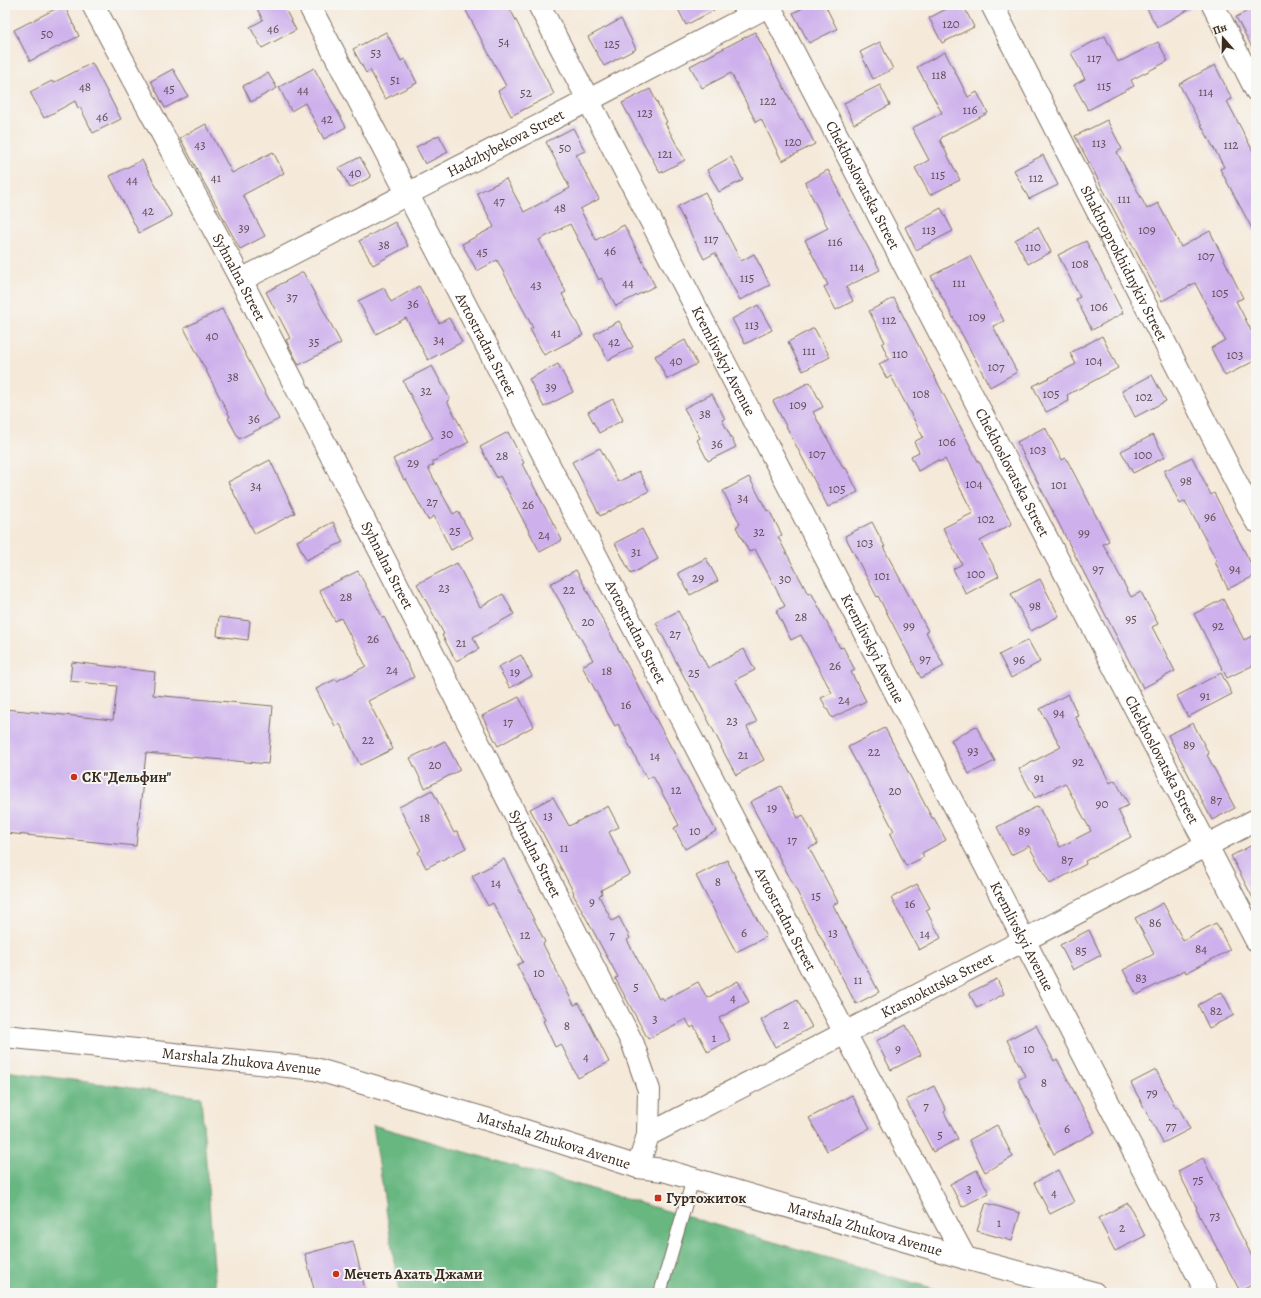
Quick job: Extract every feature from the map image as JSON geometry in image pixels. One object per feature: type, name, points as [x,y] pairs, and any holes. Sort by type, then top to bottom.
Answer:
[{"type":"street","name":"Syhnalna Street","points":[[93,5],[241,280],[633,1044],[649,1090],[648,1135]]},
{"type":"street","name":"Avtostradna Street","points":[[309,5],[845,1033],[965,1258]]},
{"type":"street","name":"Kremlivskyi Avenue","points":[[539,5],[1207,1293]]},
{"type":"street","name":"Hadzhybekova Street","points":[[241,280],[769,5]]},
{"type":"street","name":"Chekhoslovatska Street","points":[[769,5],[1256,940]]},
{"type":"street","name":"Shakhtoprokhidnykiv Street","points":[[992,5],[1256,521]]},
{"type":"street","points":[[1213,5],[1256,90]]},
{"type":"street","name":"Krasnokutska Street","points":[[648,1135],[1256,820]]},
{"type":"street","name":"Marshala Zhukova Avenue","points":[[5,1036],[315,1069],[514,1126],[638,1167],[663,1170],[965,1258],[1094,1293]]},
{"type":"street","points":[[638,1167],[648,1135]]},
{"type":"lane","points":[[660,1293],[693,1179]]},
{"type":"green space","points":[[5,1071],[201,1097],[216,1293],[5,1293]]},
{"type":"green space","points":[[373,1125],[945,1292],[945,1293],[399,1293]]},
{"type":"building","points":[[63,5],[79,36],[30,61],[14,30]]},
{"type":"building","points":[[255,5],[283,5],[296,30],[262,48],[250,27],[263,20]]},
{"type":"building","points":[[463,5],[508,5],[554,94],[511,116],[498,91],[506,86]]},
{"type":"building","points":[[676,5],[724,5],[686,25]]},
{"type":"building","points":[[809,5],[825,5],[837,29],[809,43],[793,13]]},
{"type":"building","points":[[954,5],[963,5],[974,27],[942,43],[929,18]]},
{"type":"building","points":[[1145,5],[1197,5],[1157,27]]},
{"type":"building","points":[[1256,7],[1256,55],[1236,17]]},
{"type":"building","points":[[621,19],[636,49],[604,66],[588,37]]},
{"type":"building","points":[[386,32],[401,61],[405,59],[417,83],[385,99],[370,70],[366,73],[353,49]]},
{"type":"building","points":[[755,32],[815,144],[782,161],[761,119],[756,122],[731,73],[702,88],[690,66]]},
{"type":"building","points":[[1105,36],[1118,62],[1158,42],[1168,61],[1131,80],[1134,86],[1088,110],[1074,85],[1085,79],[1071,53]]},
{"type":"building","points":[[880,42],[893,69],[873,79],[860,52]]},
{"type":"building","points":[[945,52],[968,97],[977,92],[988,113],[942,137],[940,140],[960,180],[930,195],[915,168],[929,160],[912,128],[942,113],[917,67]]},
{"type":"building","points":[[92,63],[121,119],[93,133],[80,107],[78,108],[75,101],[44,118],[30,92],[52,81],[53,83]]},
{"type":"building","points":[[1215,65],[1232,99],[1227,101],[1256,157],[1256,236],[1220,169],[1224,167],[1179,84]]},
{"type":"building","points":[[314,68],[346,127],[324,139],[305,103],[291,111],[279,87]]},
{"type":"building","points":[[173,69],[188,96],[165,108],[151,81]]},
{"type":"building","points":[[268,73],[277,88],[251,102],[243,86]]},
{"type":"building","points":[[880,85],[890,105],[854,124],[844,103]]},
{"type":"building","points":[[650,89],[667,122],[665,123],[685,160],[660,173],[622,103]]},
{"type":"building","points":[[1107,120],[1122,149],[1117,152],[1147,209],[1158,203],[1181,247],[1210,231],[1243,298],[1236,301],[1256,340],[1256,360],[1225,376],[1211,348],[1225,340],[1195,283],[1162,301],[1075,136]]},
{"type":"building","points":[[206,124],[232,173],[273,152],[284,173],[243,195],[265,236],[240,249],[180,138]]},
{"type":"building","points":[[573,128],[585,151],[576,155],[599,199],[580,209],[596,240],[624,225],[655,286],[616,306],[601,278],[599,280],[570,224],[539,240],[566,292],[562,294],[583,335],[544,355],[530,329],[533,328],[497,260],[477,271],[462,244],[494,227],[477,193],[506,179],[524,212],[570,188],[546,142]]},
{"type":"building","points":[[439,135],[448,152],[425,164],[416,147]]},
{"type":"building","points":[[1043,155],[1058,185],[1029,199],[1014,170]]},
{"type":"building","points":[[360,157],[371,177],[350,188],[339,168]]},
{"type":"building","points":[[731,157],[743,180],[719,192],[707,170]]},
{"type":"building","points":[[142,160],[172,216],[139,233],[110,176]]},
{"type":"building","points":[[828,170],[880,270],[846,287],[853,301],[836,310],[824,287],[828,285],[805,240],[828,228],[805,183]]},
{"type":"building","points":[[705,192],[741,261],[754,254],[770,285],[740,300],[715,253],[704,259],[677,207]]},
{"type":"building","points":[[941,208],[953,231],[916,250],[905,227]]},
{"type":"building","points":[[395,222],[408,246],[373,265],[359,241]]},
{"type":"building","points":[[1038,227],[1051,252],[1028,264],[1015,240]]},
{"type":"building","points":[[1086,241],[1123,313],[1092,330],[1076,299],[1080,297],[1058,255]]},
{"type":"building","points":[[970,256],[1004,321],[993,326],[1017,372],[990,387],[931,276]]},
{"type":"building","points":[[303,272],[341,343],[299,365],[286,340],[290,338],[266,292]]},
{"type":"building","points":[[419,286],[439,323],[449,318],[462,342],[428,360],[406,318],[376,334],[358,301],[384,288],[391,302]]},
{"type":"building","points":[[894,298],[1012,524],[980,541],[999,576],[966,594],[953,569],[962,564],[943,528],[973,513],[945,459],[939,462],[938,460],[918,471],[911,456],[919,452],[914,442],[923,437],[891,376],[887,379],[879,364],[889,359],[882,344],[885,342],[869,311]]},
{"type":"building","points":[[758,305],[772,330],[745,344],[732,319]]},
{"type":"building","points":[[222,309],[279,419],[239,439],[228,418],[230,417],[184,328]]},
{"type":"building","points":[[619,321],[633,347],[608,360],[594,334]]},
{"type":"building","points":[[814,328],[830,357],[803,371],[788,342]]},
{"type":"building","points":[[1102,336],[1118,368],[1067,395],[1069,401],[1046,412],[1033,386],[1076,364],[1070,353]]},
{"type":"building","points":[[685,340],[697,364],[667,379],[655,356]]},
{"type":"building","points":[[558,364],[573,392],[544,407],[529,379]]},
{"type":"building","points":[[432,366],[450,399],[447,401],[469,442],[432,462],[434,465],[428,468],[453,514],[458,511],[473,538],[451,550],[434,516],[428,520],[406,479],[404,480],[393,459],[433,438],[403,381]]},
{"type":"building","points":[[1152,375],[1166,401],[1135,417],[1122,391]]},
{"type":"building","points":[[810,382],[823,407],[813,412],[844,469],[846,468],[858,492],[828,507],[773,401]]},
{"type":"building","points":[[712,394],[725,419],[722,420],[736,447],[708,461],[697,440],[700,438],[684,408]]},
{"type":"building","points":[[613,399],[623,420],[599,433],[588,412]]},
{"type":"building","points":[[1045,427],[1062,460],[1066,458],[1109,541],[1103,544],[1131,597],[1141,592],[1158,624],[1152,627],[1175,671],[1143,688],[1017,442]]},
{"type":"building","points":[[508,432],[524,463],[522,464],[562,540],[540,552],[500,476],[497,478],[480,447]]},
{"type":"building","points":[[1153,435],[1165,457],[1133,473],[1121,451]]},
{"type":"building","points":[[600,448],[618,482],[639,471],[649,491],[600,516],[572,462]]},
{"type":"building","points":[[1192,457],[1211,495],[1214,493],[1256,573],[1256,575],[1228,589],[1215,562],[1217,561],[1185,501],[1180,504],[1164,471]]},
{"type":"building","points":[[270,460],[295,513],[255,534],[228,482]]},
{"type":"building","points":[[749,477],[782,535],[778,537],[808,594],[811,592],[840,648],[843,647],[855,670],[851,672],[866,701],[832,718],[821,698],[832,693],[801,635],[791,640],[776,611],[785,606],[755,549],[749,552],[736,527],[740,524],[723,491]]},
{"type":"building","points":[[333,522],[343,542],[306,560],[297,541]]},
{"type":"building","points":[[872,522],[885,547],[883,547],[928,631],[926,632],[944,666],[921,678],[845,536]]},
{"type":"building","points":[[642,529],[658,559],[631,574],[615,543]]},
{"type":"building","points":[[706,558],[718,581],[690,595],[678,573]]},
{"type":"building","points":[[457,563],[480,607],[503,594],[514,614],[473,637],[479,649],[456,661],[442,635],[444,634],[417,584]]},
{"type":"building","points":[[576,570],[716,831],[685,849],[674,828],[679,825],[653,776],[647,779],[618,724],[615,726],[582,666],[593,660],[550,584]]},
{"type":"building","points":[[358,571],[383,618],[384,617],[414,677],[368,701],[393,749],[360,765],[340,724],[335,726],[316,689],[336,679],[337,681],[366,666],[341,618],[335,621],[319,590]]},
{"type":"building","points":[[1040,579],[1059,616],[1031,631],[1011,594]]},
{"type":"building","points":[[1223,599],[1244,640],[1256,634],[1256,664],[1227,678],[1194,614]]},
{"type":"building","points":[[678,611],[708,668],[744,649],[755,670],[735,680],[757,722],[747,727],[764,760],[736,775],[656,623]]},
{"type":"building","points":[[219,617],[250,621],[248,640],[217,636]]},
{"type":"building","points":[[1028,640],[1040,662],[1011,678],[999,655]]},
{"type":"building","points":[[521,655],[532,676],[510,688],[498,667]]},
{"type":"building","name":"СК \"Дельфин\"","points":[[72,662],[155,672],[153,695],[273,706],[268,764],[146,753],[136,846],[5,833],[5,709],[113,720],[117,686],[70,681]]},
{"type":"building","points":[[1221,673],[1232,694],[1188,717],[1177,696]]},
{"type":"building","points":[[1068,694],[1078,715],[1075,716],[1110,783],[1115,780],[1129,805],[1118,810],[1131,837],[1085,861],[1086,864],[1050,884],[1029,846],[1011,855],[997,827],[1038,806],[1060,847],[1091,831],[1065,783],[1035,798],[1019,769],[1061,747],[1040,709]]},
{"type":"building","points":[[519,697],[534,726],[498,746],[482,716]]},
{"type":"building","points":[[1193,723],[1209,754],[1207,755],[1235,808],[1212,820],[1168,735]]},
{"type":"building","points":[[976,726],[995,761],[969,774],[951,740]]},
{"type":"building","points":[[885,728],[932,818],[934,818],[946,840],[922,853],[924,857],[906,866],[890,834],[894,831],[848,747]]},
{"type":"building","points":[[445,741],[460,770],[425,788],[410,758]]},
{"type":"building","points":[[781,786],[798,818],[803,815],[818,844],[809,848],[838,902],[833,905],[879,992],[856,1004],[750,802]]},
{"type":"building","points":[[432,790],[454,833],[457,831],[466,848],[426,868],[418,852],[421,850],[399,807]]},
{"type":"building","points":[[553,797],[569,826],[608,806],[619,827],[609,832],[630,874],[601,890],[602,893],[599,896],[612,921],[619,917],[630,938],[627,940],[659,999],[662,997],[664,1000],[698,982],[707,998],[738,981],[749,1002],[719,1018],[730,1040],[708,1052],[694,1026],[691,1028],[686,1019],[648,1039],[615,978],[618,977],[573,894],[574,893],[530,809]]},
{"type":"building","points":[[1256,843],[1256,904],[1231,856]]},
{"type":"building","points":[[504,859],[545,942],[543,944],[574,1005],[579,1003],[609,1062],[578,1078],[561,1044],[555,1047],[543,1021],[545,1020],[517,965],[523,962],[493,903],[488,906],[472,876]]},
{"type":"building","points":[[727,860],[766,937],[736,952],[696,876]]},
{"type":"building","points":[[917,884],[930,908],[926,910],[941,938],[919,950],[891,898]]},
{"type":"building","points":[[1163,903],[1183,940],[1216,923],[1230,950],[1186,973],[1185,970],[1137,995],[1123,970],[1154,954],[1135,918]]},
{"type":"building","points":[[1089,930],[1101,955],[1073,970],[1060,945]]},
{"type":"building","points":[[997,979],[1004,994],[977,1008],[969,993]]},
{"type":"building","points":[[1222,992],[1234,1015],[1209,1028],[1198,1005]]},
{"type":"building","points":[[797,1000],[812,1027],[775,1047],[761,1020]]},
{"type":"building","points":[[906,1025],[921,1055],[891,1070],[876,1041]]},
{"type":"building","points":[[1036,1025],[1054,1061],[1057,1059],[1095,1132],[1054,1154],[1018,1080],[1025,1076],[1007,1040]]},
{"type":"building","points":[[1156,1070],[1176,1108],[1178,1106],[1190,1129],[1163,1143],[1131,1083]]},
{"type":"building","points":[[934,1086],[946,1110],[944,1112],[958,1139],[933,1152],[906,1100]]},
{"type":"building","points":[[852,1095],[870,1128],[827,1151],[809,1118]]},
{"type":"building","points":[[997,1125],[1013,1157],[985,1172],[969,1140]]},
{"type":"building","points":[[1203,1158],[1256,1264],[1256,1283],[1240,1291],[1196,1209],[1197,1208],[1178,1171]]},
{"type":"building","points":[[977,1170],[989,1193],[962,1207],[950,1184]]},
{"type":"building","points":[[1058,1170],[1074,1202],[1050,1214],[1034,1183]]},
{"type":"building","points":[[986,1203],[1020,1213],[1012,1241],[977,1231]]},
{"type":"building","points":[[1128,1203],[1145,1236],[1115,1251],[1098,1218]]},
{"type":"building","name":"Мечеть Ахать Джами","points":[[353,1241],[366,1293],[315,1293],[305,1254]]},
{"type":"place","name":"СК \"Дельфин\"","points":[[74,777]]},
{"type":"place","name":"Гуртожиток","points":[[658,1198]]},
{"type":"place","name":"Мечеть Ахать Джами","points":[[336,1274]]}]
